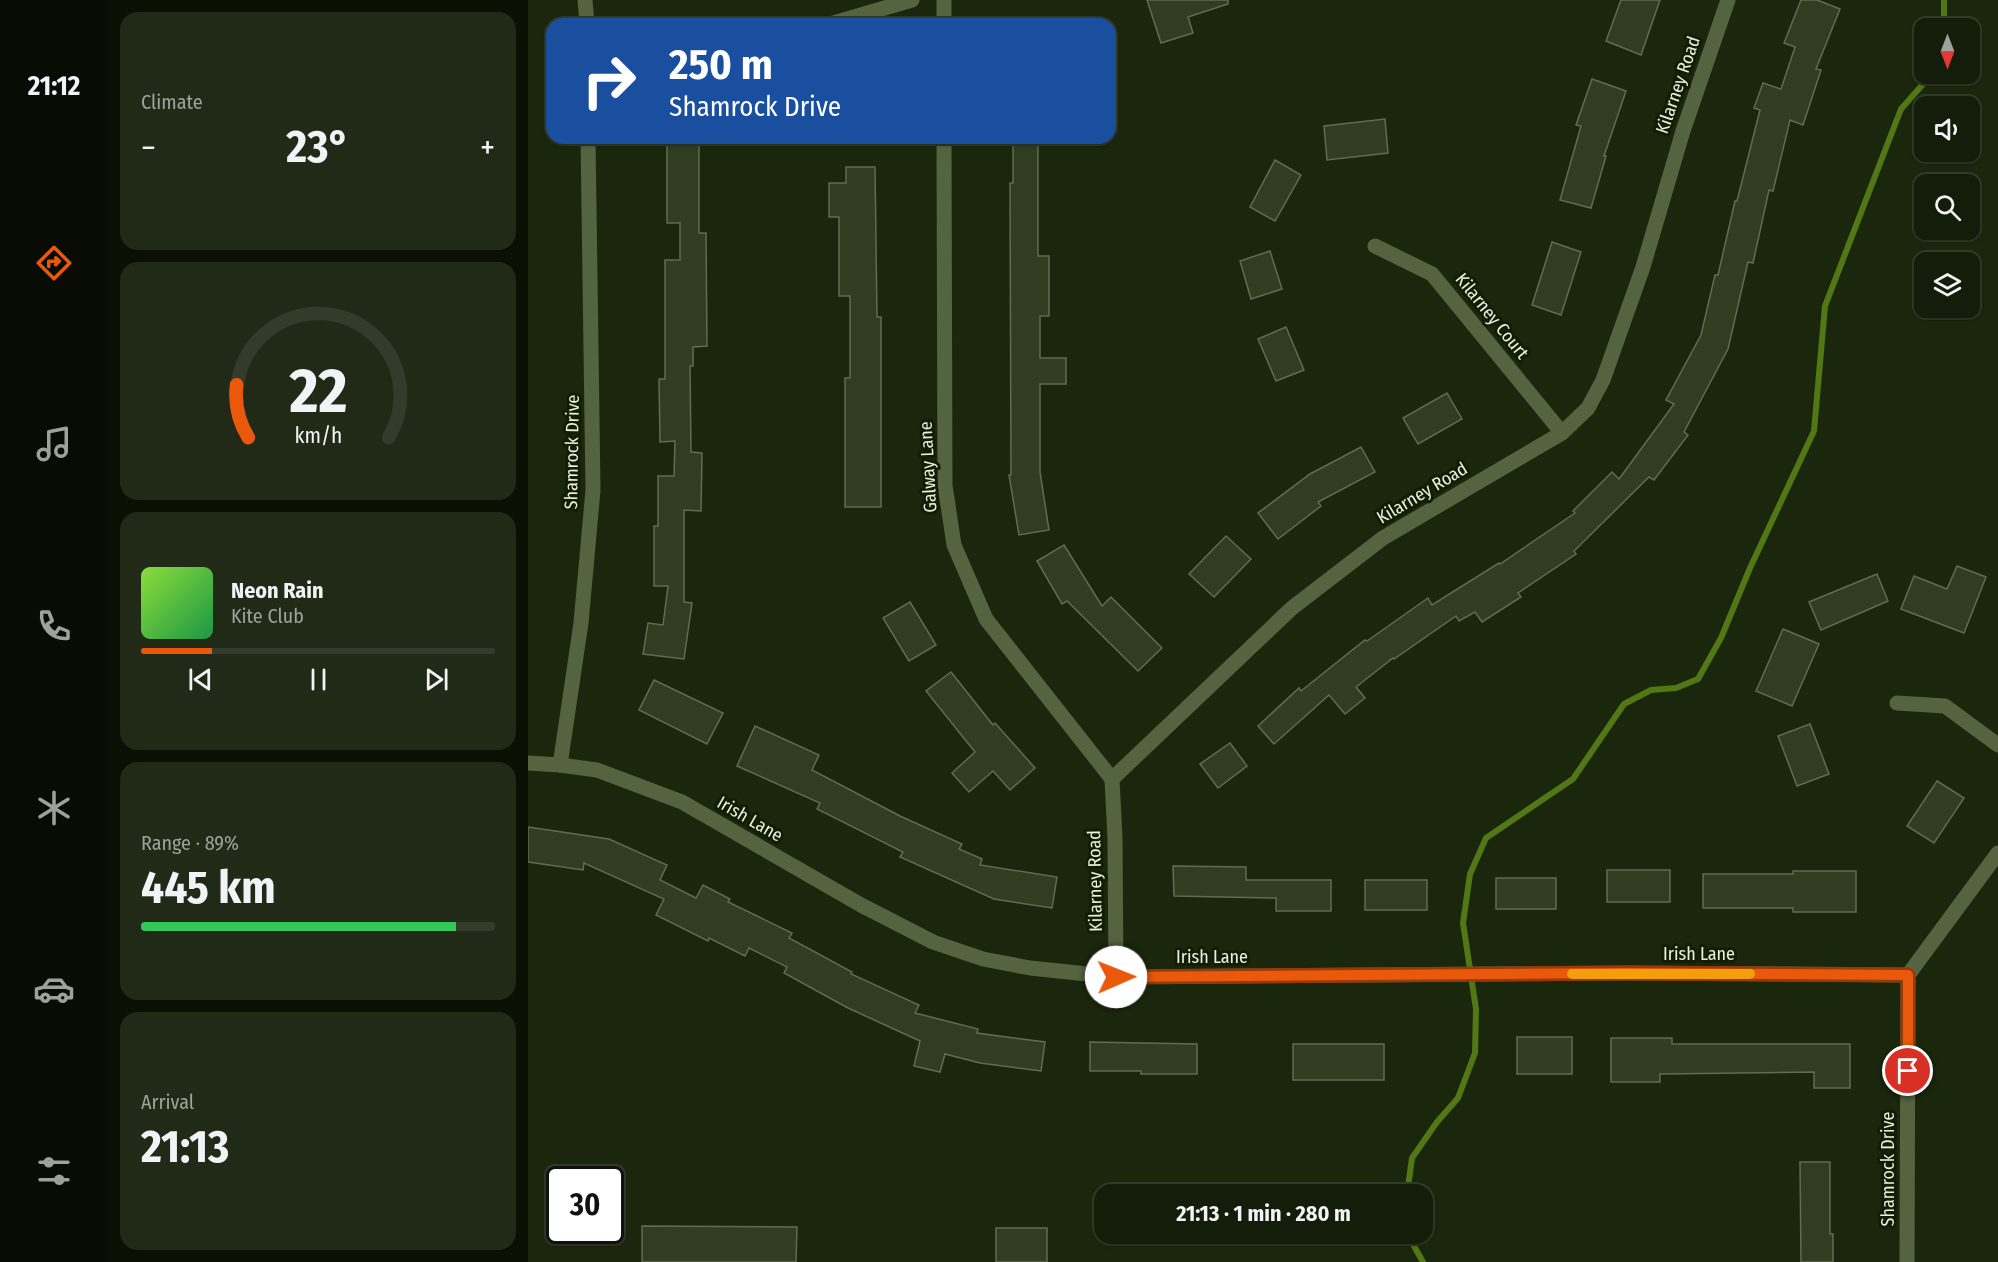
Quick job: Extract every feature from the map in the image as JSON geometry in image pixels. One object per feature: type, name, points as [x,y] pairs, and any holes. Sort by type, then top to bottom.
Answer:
[{"type":"street","points":[[585,0],[586,18]]},
{"type":"street","points":[[850,18],[912,0]]},
{"type":"street","points":[[944,18],[945,0]]},
{"type":"street","name":"Kilarney Road","points":[[1116,977],[1115,838],[1112,779],[1301,601],[1383,538],[1562,433],[1588,408],[1603,380],[1643,267],[1683,130],[1728,0]]},
{"type":"street","name":"Shamrock Drive","points":[[561,765],[581,623],[593,490],[588,144]]},
{"type":"street","name":"Galway Lane","points":[[944,144],[945,485],[954,545],[986,619],[1112,779]]},
{"type":"street","name":"Kilarney Court","points":[[1375,246],[1432,274],[1562,433]]},
{"type":"street","points":[[1898,704],[1945,706],[1998,745]]},
{"type":"street","name":"Irish Lane","points":[[528,763],[597,770],[682,802],[861,905],[933,942],[983,959],[1030,968],[1116,977],[1625,973],[1908,975]]},
{"type":"street","points":[[1908,975],[1998,853]]},
{"type":"street","name":"Shamrock Drive","points":[[1907,1262],[1908,975]]},
{"type":"building","points":[[1147,0],[1228,0],[1228,4],[1188,17],[1193,33],[1161,43]]},
{"type":"building","points":[[1621,0],[1660,0],[1641,55],[1606,41]]},
{"type":"building","points":[[1801,0],[1817,0],[1840,9],[1816,69],[1821,70],[1803,125],[1790,120],[1773,191],[1769,190],[1753,263],[1748,262],[1728,349],[1684,432],[1688,435],[1654,480],[1649,477],[1574,551],[1576,554],[1518,593],[1521,597],[1482,622],[1475,612],[1459,621],[1456,616],[1393,658],[1356,687],[1365,698],[1345,714],[1329,695],[1274,744],[1258,726],[1299,688],[1301,691],[1365,640],[1367,641],[1428,598],[1432,605],[1500,564],[1575,513],[1573,511],[1612,472],[1619,479],[1674,404],[1666,400],[1701,335],[1715,275],[1718,275],[1760,110],[1754,108],[1763,83],[1781,89],[1795,47],[1784,43]]},
{"type":"building","points":[[1592,79],[1626,91],[1604,156],[1606,156],[1591,208],[1560,200],[1581,126],[1576,125]]},
{"type":"building","points":[[1385,119],[1388,153],[1327,160],[1324,126]]},
{"type":"building","points":[[667,144],[699,144],[699,233],[706,233],[707,346],[693,347],[693,366],[690,366],[691,452],[702,453],[701,511],[684,510],[684,602],[692,603],[684,659],[643,654],[648,623],[663,625],[668,586],[654,586],[654,526],[658,526],[658,476],[674,476],[675,441],[660,442],[659,379],[665,379],[665,260],[680,260],[680,223],[667,223]]},
{"type":"building","points":[[1013,144],[1038,144],[1038,256],[1049,256],[1049,316],[1040,316],[1040,358],[1066,358],[1066,384],[1040,384],[1040,472],[1049,530],[1019,535],[1009,475],[1011,475],[1010,183],[1013,183]]},
{"type":"building","points":[[1275,160],[1301,175],[1275,221],[1250,207]]},
{"type":"building","points":[[846,167],[875,167],[877,317],[881,317],[881,507],[845,507],[845,378],[850,378],[850,296],[839,296],[839,217],[829,217],[829,183],[846,183]]},
{"type":"building","points":[[1552,242],[1581,252],[1561,315],[1532,305]]},
{"type":"building","points":[[1270,251],[1282,289],[1251,299],[1240,261]]},
{"type":"building","points":[[1286,327],[1304,370],[1276,381],[1258,339]]},
{"type":"building","points":[[1447,393],[1462,419],[1418,444],[1403,418]]},
{"type":"building","points":[[1361,447],[1375,472],[1318,502],[1321,506],[1278,539],[1258,513],[1310,474]]},
{"type":"building","points":[[1226,536],[1251,559],[1214,597],[1189,574]]},
{"type":"building","points":[[1064,545],[1102,606],[1111,597],[1162,648],[1138,671],[1067,601],[1062,604],[1037,561]]},
{"type":"building","points":[[1957,566],[1986,577],[1964,633],[1901,609],[1914,576],[1947,589]]},
{"type":"building","points":[[1877,574],[1888,601],[1821,630],[1809,602]]},
{"type":"building","points":[[910,602],[936,645],[909,661],[883,618]]},
{"type":"building","points":[[1783,629],[1819,644],[1792,706],[1756,691]]},
{"type":"building","points":[[951,672],[993,725],[995,723],[1035,768],[1010,790],[993,771],[969,792],[952,773],[975,752],[926,691]]},
{"type":"building","points":[[654,680],[723,713],[707,744],[639,710]]},
{"type":"building","points":[[1810,724],[1829,774],[1797,786],[1778,736]]},
{"type":"building","points":[[755,726],[819,755],[812,770],[900,816],[962,844],[959,849],[982,859],[980,865],[1057,877],[1052,908],[994,899],[900,857],[903,852],[817,809],[820,803],[737,766]]},
{"type":"building","points":[[1230,743],[1247,766],[1218,788],[1200,764]]},
{"type":"building","points":[[1937,781],[1964,798],[1934,843],[1907,826]]},
{"type":"building","points":[[528,827],[609,839],[667,865],[660,880],[696,898],[703,885],[730,899],[728,902],[792,933],[789,938],[852,972],[851,974],[919,1005],[915,1013],[978,1029],[977,1033],[1045,1042],[1041,1071],[980,1063],[945,1054],[940,1072],[914,1066],[920,1041],[848,1008],[784,973],[787,967],[749,948],[745,956],[709,938],[708,941],[656,915],[664,899],[584,863],[583,870],[528,862]]},
{"type":"building","points":[[1173,866],[1246,867],[1246,880],[1331,880],[1331,911],[1276,911],[1276,898],[1174,896]]},
{"type":"building","points":[[1607,870],[1670,870],[1670,902],[1607,902]]},
{"type":"building","points":[[1793,871],[1856,871],[1856,912],[1793,912],[1793,908],[1703,908],[1703,874],[1793,874]]},
{"type":"building","points":[[1496,878],[1556,878],[1556,909],[1496,909]]},
{"type":"building","points":[[1365,880],[1427,880],[1427,910],[1365,910]]},
{"type":"building","points":[[1517,1037],[1572,1037],[1572,1074],[1517,1074]]},
{"type":"building","points":[[1611,1038],[1672,1038],[1672,1044],[1850,1044],[1850,1088],[1814,1088],[1814,1072],[1660,1074],[1660,1082],[1611,1082]]},
{"type":"building","points":[[1090,1042],[1197,1044],[1197,1074],[1090,1071]]},
{"type":"building","points":[[1293,1044],[1384,1044],[1384,1080],[1293,1080]]},
{"type":"building","points":[[1800,1162],[1830,1162],[1830,1234],[1833,1234],[1833,1262],[1801,1262]]},
{"type":"building","points":[[642,1226],[797,1227],[796,1262],[642,1262]]},
{"type":"building","points":[[996,1228],[1047,1228],[1047,1262],[996,1262]]},
{"type":"waterway","points":[[1944,0],[1944,18]]},
{"type":"waterway","points":[[1408,1184],[1412,1158],[1437,1122],[1458,1098],[1475,1053],[1476,1009],[1463,923],[1470,874],[1486,838],[1573,779],[1624,704],[1651,690],[1676,688],[1698,679],[1721,638],[1750,568],[1814,431],[1825,306],[1901,109],[1923,84]]},
{"type":"waterway","points":[[1413,1244],[1423,1262]]},
{"type":"slow traffic","points":[[1572,974],[1750,974]]},
{"type":"route","points":[[1116,977],[1625,973],[1908,975],[1908,1071]]}]
